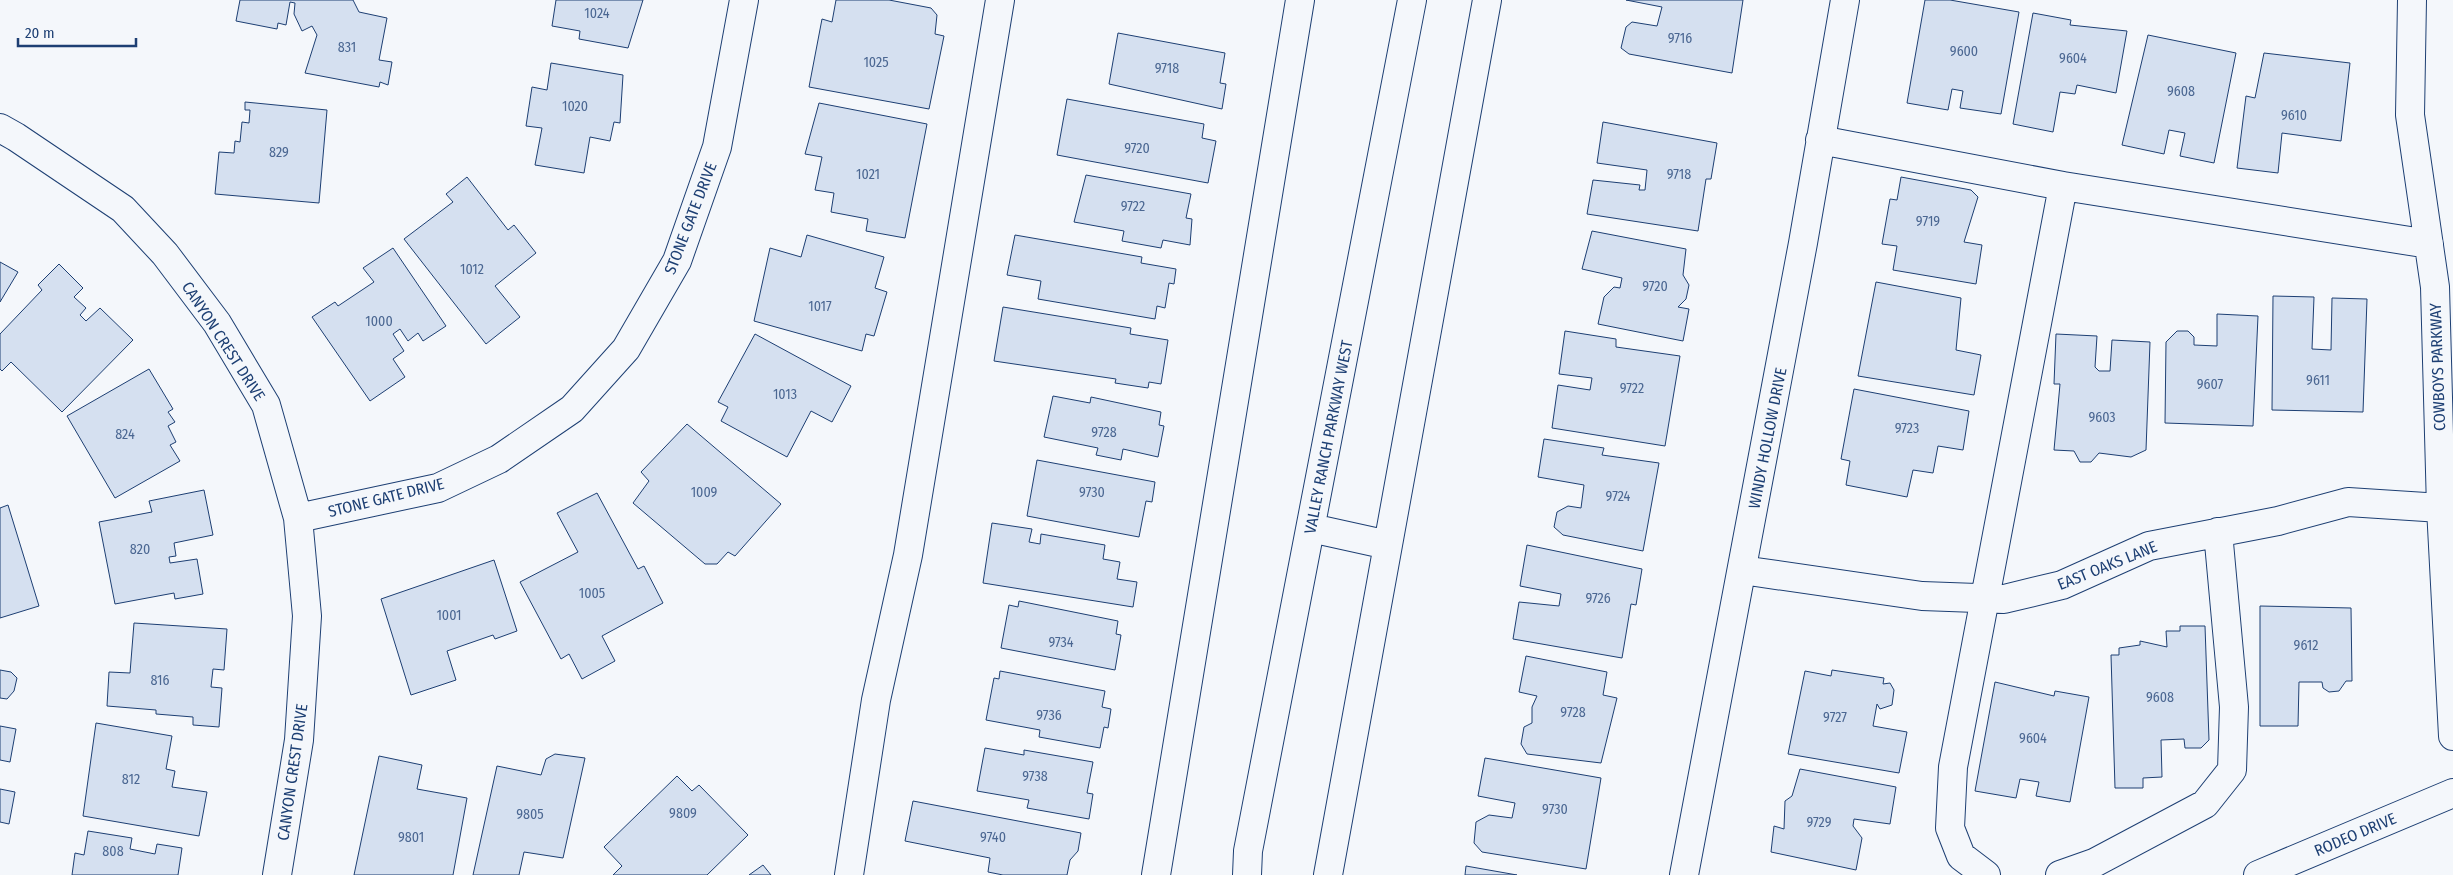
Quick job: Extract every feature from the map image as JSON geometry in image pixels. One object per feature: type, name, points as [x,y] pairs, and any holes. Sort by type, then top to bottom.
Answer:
[{"type":"street","name":"STONE GATE DRIVE","points":[[298,518],[438,488],[499,460],[572,409],[626,349],[677,261],[717,147],[744,0]]},
{"type":"street","points":[[849,875],[876,700],[908,555],[1000,0]]},
{"type":"street","points":[[1156,875],[1300,0]]},
{"type":"street","name":"VALLEY RANCH PARKWAY WEST","points":[[1246,875],[1248,851],[1412,0]]},
{"type":"street","points":[[1328,875],[1487,0]]},
{"type":"street","name":"WINDY HOLLOW DRIVE","points":[[1684,875],[1742,570],[1845,0]]},
{"type":"street","name":"COWBOYS PARKWAY","points":[[2412,0],[2410,115],[2429,244],[2444,287],[2441,508],[2453,736]]},
{"type":"street","name":"CANYON CREST DRIVE","points":[[0,128],[123,209],[164,254],[216,323],[266,405],[298,518],[307,616],[299,740],[277,875]]},
{"type":"street","points":[[1820,140],[2064,186],[2429,244]]},
{"type":"street","points":[[1986,875],[1961,856],[1950,828],[1953,767],[2064,186]]},
{"type":"street","name":"EAST OAKS LANE","points":[[1742,570],[1922,596],[2004,599],[2062,585],[2149,546],[2278,521],[2348,502],[2441,508]]},
{"type":"street","points":[[1311,528],[1388,545]]},
{"type":"street","points":[[2060,875],[2094,862],[2205,804],[2232,770],[2234,707],[2218,532]]},
{"type":"street","name":"RODEO DRIVE","points":[[2258,875],[2453,794]]},
{"type":"building","points":[[240,0],[353,0],[359,12],[387,18],[379,60],[392,62],[388,85],[380,82],[379,87],[305,73],[317,35],[312,26],[302,31],[294,14],[295,3],[290,2],[286,25],[278,23],[277,29],[236,21]]},
{"type":"building","points":[[556,0],[643,0],[628,48],[579,39],[580,31],[552,26]]},
{"type":"building","points":[[836,0],[889,0],[931,8],[937,15],[935,34],[944,36],[929,109],[809,87],[822,19],[832,22]]},
{"type":"building","points":[[1626,0],[1743,0],[1732,73],[1629,54],[1621,48],[1626,27],[1632,22],[1657,26],[1662,7]]},
{"type":"building","points":[[1925,0],[1950,0],[2019,12],[2001,114],[1960,108],[1963,91],[1952,89],[1948,110],[1907,103]]},
{"type":"building","points":[[2033,13],[2071,20],[2070,25],[2127,31],[2116,93],[2077,85],[2075,94],[2060,92],[2053,132],[2013,124]]},
{"type":"building","points":[[1118,33],[1225,53],[1220,83],[1226,84],[1222,109],[1109,84]]},
{"type":"building","points":[[2148,35],[2236,53],[2214,163],[2180,156],[2185,133],[2169,130],[2164,154],[2122,145]]},
{"type":"building","points":[[2264,53],[2350,63],[2341,141],[2282,133],[2278,173],[2237,168],[2246,96],[2255,98]]},
{"type":"building","points":[[551,63],[623,75],[620,123],[614,122],[610,141],[590,137],[584,173],[535,165],[542,128],[526,126],[532,87],[547,90]]},
{"type":"building","points":[[1067,99],[1204,124],[1202,138],[1216,141],[1208,183],[1057,155]]},
{"type":"building","points":[[245,102],[327,110],[319,203],[215,194],[219,152],[234,153],[235,141],[240,142],[242,122],[249,123],[250,110],[245,110]]},
{"type":"building","points":[[819,103],[927,124],[905,238],[866,231],[868,219],[831,212],[834,193],[815,190],[822,157],[805,154]]},
{"type":"building","points":[[1603,122],[1717,143],[1711,179],[1706,179],[1698,231],[1587,214],[1593,180],[1640,185],[1639,190],[1645,190],[1647,170],[1597,163]]},
{"type":"building","points":[[1086,175],[1191,194],[1186,218],[1192,219],[1190,245],[1163,240],[1161,248],[1122,241],[1124,231],[1074,222]]},
{"type":"building","points":[[467,177],[508,230],[514,225],[536,253],[495,286],[520,317],[486,344],[404,239],[453,202],[446,194]]},
{"type":"building","points":[[1901,177],[1971,190],[1978,197],[1964,242],[1982,245],[1976,284],[1893,270],[1897,246],[1882,244],[1890,199],[1897,200]]},
{"type":"building","points":[[1592,231],[1686,249],[1683,275],[1689,285],[1686,299],[1678,307],[1689,309],[1683,341],[1598,324],[1604,297],[1614,287],[1620,288],[1622,278],[1582,269]]},
{"type":"building","points":[[807,235],[884,257],[875,288],[887,292],[874,336],[866,334],[862,351],[754,321],[770,248],[801,257]]},
{"type":"building","points":[[1015,235],[1142,257],[1141,263],[1176,269],[1174,284],[1169,283],[1165,308],[1157,306],[1155,319],[1038,299],[1041,281],[1007,275]]},
{"type":"building","points":[[393,248],[446,326],[423,341],[418,333],[408,341],[400,329],[393,334],[404,351],[393,359],[405,377],[370,401],[312,317],[335,302],[338,306],[374,282],[363,268]]},
{"type":"building","points":[[0,262],[18,272],[0,302]]},
{"type":"building","points":[[59,264],[83,288],[74,297],[86,308],[80,315],[86,321],[100,308],[133,340],[62,412],[11,362],[2,371],[0,369],[0,334],[42,290],[38,285]]},
{"type":"building","points":[[1876,282],[1961,298],[1956,350],[1981,355],[1974,395],[1858,376]]},
{"type":"building","points":[[2273,296],[2314,297],[2312,349],[2331,350],[2332,298],[2367,299],[2363,412],[2272,410]]},
{"type":"building","points":[[1003,307],[1131,328],[1130,334],[1168,340],[1161,384],[1149,382],[1148,388],[1115,383],[1116,379],[994,361]]},
{"type":"building","points":[[2217,314],[2258,316],[2253,426],[2165,423],[2166,342],[2177,331],[2188,331],[2194,337],[2194,345],[2217,346]]},
{"type":"building","points":[[1565,331],[1616,339],[1616,347],[1680,356],[1665,446],[1552,428],[1558,385],[1590,390],[1592,378],[1559,374]]},
{"type":"building","points":[[755,334],[851,386],[832,422],[811,411],[787,457],[721,421],[728,407],[718,402]]},
{"type":"building","points":[[2056,334],[2097,336],[2095,367],[2099,371],[2110,371],[2112,340],[2150,342],[2146,450],[2131,457],[2099,453],[2091,462],[2080,462],[2074,451],[2054,450],[2060,384],[2054,384]]},
{"type":"building","points":[[149,369],[173,409],[168,412],[175,422],[168,426],[176,442],[170,445],[180,461],[115,498],[67,416]]},
{"type":"building","points":[[1854,389],[1969,411],[1963,450],[1938,446],[1933,473],[1913,470],[1907,497],[1846,485],[1850,461],[1841,459]]},
{"type":"building","points":[[1053,396],[1090,403],[1091,397],[1161,412],[1159,425],[1164,426],[1158,457],[1123,449],[1121,460],[1096,455],[1098,448],[1044,437]]},
{"type":"building","points":[[687,424],[781,504],[735,556],[728,552],[717,564],[705,564],[633,503],[649,481],[641,472]]},
{"type":"building","points":[[1544,439],[1604,448],[1602,455],[1659,463],[1643,551],[1563,535],[1554,527],[1557,512],[1568,506],[1581,508],[1584,485],[1538,477]]},
{"type":"building","points":[[1037,460],[1155,482],[1152,502],[1146,501],[1139,537],[1027,516]]},
{"type":"building","points":[[204,490],[213,535],[174,543],[176,556],[169,557],[170,563],[197,559],[203,594],[175,599],[174,593],[115,604],[99,522],[152,512],[149,501]]},
{"type":"building","points":[[597,493],[638,569],[644,566],[663,603],[602,636],[615,661],[582,679],[569,654],[561,659],[520,582],[578,552],[557,513]]},
{"type":"building","points":[[8,505],[39,606],[0,618],[0,508]]},
{"type":"building","points":[[992,523],[1032,529],[1029,542],[1040,544],[1041,534],[1105,545],[1103,559],[1120,562],[1117,579],[1137,582],[1133,607],[983,583]]},
{"type":"building","points":[[1527,545],[1642,569],[1636,605],[1631,604],[1622,658],[1513,639],[1519,602],[1559,606],[1561,594],[1520,586]]},
{"type":"building","points":[[494,560],[517,631],[495,639],[493,635],[447,651],[456,680],[411,695],[381,599]]},
{"type":"building","points":[[1019,601],[1118,621],[1116,634],[1121,635],[1115,670],[1001,648],[1009,605],[1018,607]]},
{"type":"building","points":[[2260,606],[2351,608],[2352,681],[2346,681],[2339,691],[2329,692],[2323,688],[2322,682],[2299,682],[2298,726],[2260,726]]},
{"type":"building","points":[[134,623],[227,629],[224,670],[213,669],[211,687],[222,688],[219,727],[193,725],[193,717],[156,714],[156,710],[107,706],[109,672],[130,673]]},
{"type":"building","points":[[2180,626],[2205,626],[2209,740],[2201,748],[2185,748],[2184,739],[2161,740],[2162,777],[2143,778],[2143,788],[2115,788],[2111,655],[2119,655],[2119,648],[2140,645],[2140,641],[2167,647],[2166,631],[2180,631]]},
{"type":"building","points":[[1526,656],[1607,672],[1603,695],[1617,698],[1601,763],[1527,754],[1521,744],[1524,727],[1532,723],[1532,707],[1537,696],[1519,692]]},
{"type":"building","points":[[0,670],[11,672],[17,678],[14,691],[7,699],[0,698]]},
{"type":"building","points":[[1832,670],[1884,678],[1883,684],[1890,683],[1894,690],[1892,705],[1880,709],[1877,704],[1873,726],[1907,732],[1899,773],[1788,754],[1805,671],[1831,676]]},
{"type":"building","points":[[1000,671],[1105,691],[1102,707],[1111,709],[1108,728],[1104,727],[1100,748],[1039,737],[1040,730],[986,720],[994,678],[999,679]]},
{"type":"building","points":[[1995,682],[2054,696],[2055,691],[2089,697],[2070,802],[2036,796],[2039,782],[2020,779],[2016,798],[1975,791]]},
{"type":"building","points":[[96,723],[172,736],[166,769],[175,771],[172,787],[207,792],[199,836],[83,816]]},
{"type":"building","points":[[0,726],[16,729],[10,762],[0,760]]},
{"type":"building","points":[[985,748],[1024,755],[1024,750],[1093,762],[1087,793],[1093,794],[1089,819],[1027,808],[1029,800],[977,791]]},
{"type":"building","points":[[555,754],[585,758],[563,858],[524,852],[519,875],[473,875],[497,766],[541,775],[546,759]]},
{"type":"building","points":[[379,756],[422,765],[417,789],[467,798],[453,875],[354,875]]},
{"type":"building","points":[[1485,758],[1601,778],[1586,869],[1482,852],[1474,843],[1476,822],[1489,815],[1512,818],[1515,803],[1478,796]]},
{"type":"building","points":[[1800,769],[1896,787],[1890,824],[1854,819],[1853,826],[1862,838],[1856,870],[1771,852],[1774,826],[1784,829],[1785,801],[1792,796]]},
{"type":"building","points":[[677,776],[692,791],[699,785],[748,835],[707,875],[613,875],[622,866],[604,847]]},
{"type":"building","points":[[0,789],[15,792],[9,824],[0,822]]},
{"type":"building","points":[[913,801],[1081,833],[1078,851],[1070,860],[1067,875],[1003,875],[988,872],[990,858],[905,841]]},
{"type":"building","points":[[88,831],[132,838],[130,849],[155,854],[157,844],[182,848],[178,875],[72,875],[75,853],[84,855]]},
{"type":"building","points":[[763,865],[771,875],[749,875]]},
{"type":"building","points":[[1466,866],[1517,875],[1465,875]]}]
